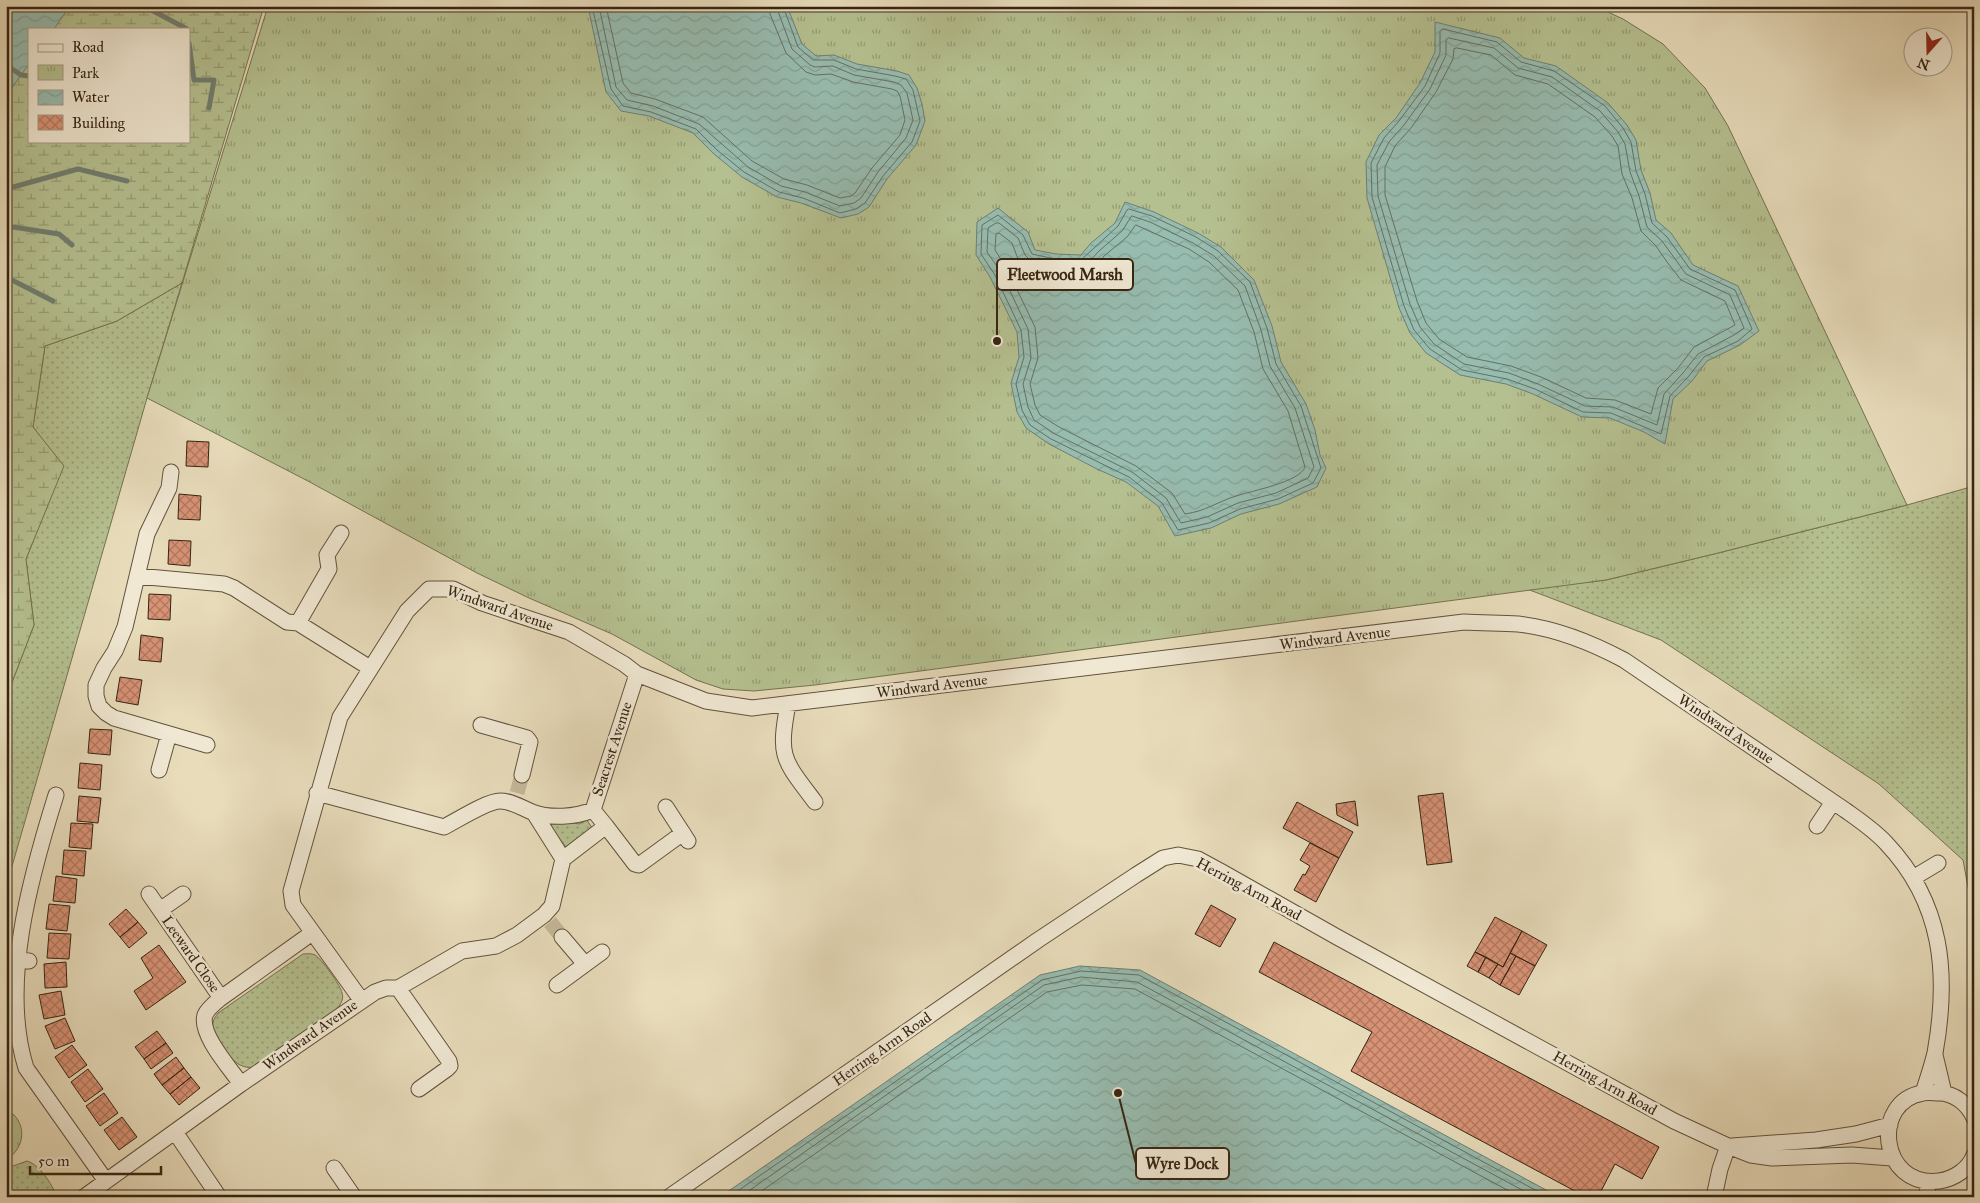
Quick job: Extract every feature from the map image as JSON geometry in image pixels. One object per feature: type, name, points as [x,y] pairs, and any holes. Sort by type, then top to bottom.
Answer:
[{"type":"street","points":[[171,472],[169,488],[147,534],[125,627],[115,651],[96,685],[96,696],[99,706],[106,714],[114,718],[207,745]]},
{"type":"street","points":[[298,623],[329,569],[327,555],[341,533]]},
{"type":"street","points":[[136,576],[224,584],[234,588],[287,622],[298,623],[370,668]]},
{"type":"street","name":"Windward Avenue","points":[[84,1197],[241,1084],[362,1001],[293,905],[291,892],[340,716],[406,611],[429,588],[454,589],[482,603],[569,632],[624,664],[637,674],[706,701],[752,708],[1464,622],[1520,624],[1572,637],[1624,660],[1834,802],[1885,842],[1897,855],[1913,878],[1931,916],[1941,952],[1941,1004],[1935,1054],[1922,1093]]},
{"type":"street","name":"Seacrest Avenue","points":[[637,674],[593,810],[635,864],[639,865],[686,837],[666,807]]},
{"type":"street","points":[[788,704],[783,733],[784,757],[815,802]]},
{"type":"street","points":[[481,725],[527,738],[530,742],[522,775]]},
{"type":"street","points":[[159,770],[168,734]]},
{"type":"street","points":[[318,793],[444,827],[498,801],[516,798],[534,813],[563,859]]},
{"type":"street","points":[[56,794],[12,940],[8,1015],[18,1052],[46,1098],[106,1182]]},
{"type":"street","points":[[1817,826],[1834,802]]},
{"type":"street","points":[[534,813],[565,816],[580,815],[593,810]]},
{"type":"street","points":[[362,1001],[375,992],[386,988],[398,988],[462,951],[496,946],[547,918],[552,906],[563,859],[606,826]]},
{"type":"street","name":"Herring Arm Road","points":[[670,1197],[1136,874],[1163,858],[1178,855],[1198,859],[1466,1008],[1674,1120],[1728,1146],[1751,1155],[1772,1158],[1852,1156],[1892,1158]]},
{"type":"street","points":[[1913,878],[1938,864]]},
{"type":"street","name":"Leeward Close","points":[[148,894],[221,998]]},
{"type":"street","name":"Leeward Close","points":[[160,910],[184,894]]},
{"type":"street","points":[[241,1084],[208,1036],[204,1025],[205,1015],[210,1007],[221,998],[312,933]]},
{"type":"street","points":[[562,937],[585,964]]},
{"type":"street","points":[[557,985],[602,952]]},
{"type":"street","points":[[10,959],[29,962]]},
{"type":"street","points":[[398,988],[449,1061],[450,1066],[447,1069],[419,1089]]},
{"type":"street","name":"Windward Avenue","points":[[1935,1054],[1944,1093]]},
{"type":"street","points":[[1974,1118],[1962,1102],[1944,1093],[1922,1093],[1909,1099],[1899,1107],[1890,1125],[1888,1144],[1892,1158],[1900,1168],[1928,1189],[1953,1177],[1966,1167],[1974,1156]]},
{"type":"street","name":"Herring Arm Road","points":[[1728,1146],[1816,1140],[1856,1134],[1890,1125]]},
{"type":"street","points":[[175,1132],[219,1197]]},
{"type":"street","points":[[1714,1197],[1728,1146]]},
{"type":"street","points":[[334,1168],[354,1197]]},
{"type":"green space","points":[[6,6],[264,6],[182,283],[117,321],[45,346],[33,427],[64,466],[26,559],[34,625],[6,698]]},
{"type":"green space","points":[[268,6],[1595,6],[1623,19],[1663,44],[1705,88],[1728,126],[1907,505],[1606,580],[815,685],[754,691],[723,689],[696,680],[612,634],[477,573],[306,480],[147,398]]},
{"type":"green space","points":[[182,283],[6,887],[6,698],[34,625],[26,559],[63,466],[33,427],[45,346],[117,321]]},
{"type":"green space","points":[[1974,486],[1974,920],[1963,860],[1879,784],[1661,640],[1527,589],[1606,580],[1907,505]]},
{"type":"green space","points":[[557,820],[579,824],[587,820],[594,831],[567,848],[550,828],[553,822]]},
{"type":"green space","points":[[303,954],[315,955],[330,972],[343,995],[338,1008],[254,1067],[247,1067],[235,1062],[214,1033],[213,1025],[218,1013]]},
{"type":"green space","points":[[6,1109],[18,1120],[22,1134],[18,1149],[6,1160]]},
{"type":"green space","points":[[27,1161],[36,1166],[45,1176],[57,1197],[6,1197],[6,1171],[13,1166]]},
{"type":"water","points":[[70,6],[55,28],[28,28],[28,65],[6,96],[6,7]]},
{"type":"water","points":[[588,6],[787,6],[802,44],[816,56],[834,55],[857,64],[909,75],[917,88],[925,121],[916,145],[887,179],[869,207],[858,214],[841,218],[801,203],[777,197],[742,177],[714,154],[693,133],[649,116],[621,111],[606,92]]},
{"type":"water","points":[[1435,22],[1500,38],[1524,58],[1556,66],[1608,103],[1627,125],[1636,140],[1641,170],[1650,193],[1656,220],[1671,233],[1693,265],[1738,286],[1759,331],[1740,345],[1707,361],[1692,381],[1673,399],[1665,444],[1644,432],[1610,418],[1582,417],[1533,394],[1506,384],[1460,375],[1426,353],[1410,333],[1399,308],[1367,198],[1366,162],[1379,135],[1396,118],[1420,83],[1435,52]]},
{"type":"water","points":[[1125,202],[1154,212],[1198,233],[1221,247],[1254,280],[1272,326],[1281,362],[1306,404],[1315,430],[1320,455],[1326,468],[1317,487],[1279,504],[1241,514],[1211,528],[1175,536],[1158,506],[1126,482],[1049,444],[1026,428],[1017,412],[1011,383],[1019,357],[1017,332],[990,277],[976,255],[977,222],[998,208],[1028,232],[1035,250],[1056,254],[1081,255],[1091,243],[1115,223]]},
{"type":"water","points":[[1080,966],[1140,970],[1559,1197],[720,1197],[1040,975]]},
{"type":"building","points":[[187,441],[209,442],[208,467],[186,466]]},
{"type":"building","points":[[179,494],[201,496],[200,520],[178,519]]},
{"type":"building","points":[[169,540],[191,541],[190,566],[168,564]]},
{"type":"building","points":[[149,594],[171,595],[170,620],[148,619]]},
{"type":"building","points":[[141,635],[163,638],[161,662],[139,660]]},
{"type":"building","points":[[120,677],[142,680],[138,705],[116,701]]},
{"type":"building","points":[[90,729],[112,730],[110,755],[88,753]]},
{"type":"building","points":[[80,763],[102,765],[100,790],[78,788]]},
{"type":"building","points":[[1443,793],[1452,862],[1427,865],[1418,796]]},
{"type":"building","points":[[79,796],[101,798],[98,823],[77,821]]},
{"type":"building","points":[[1355,801],[1358,826],[1337,815],[1336,804]]},
{"type":"building","points":[[1297,802],[1353,832],[1339,858],[1283,828]]},
{"type":"building","points":[[71,823],[93,824],[91,849],[69,847]]},
{"type":"building","points":[[1310,843],[1339,858],[1316,902],[1294,890],[1310,866],[1300,860]]},
{"type":"building","points":[[64,850],[86,851],[84,876],[62,874]]},
{"type":"building","points":[[56,876],[77,879],[75,903],[53,901]]},
{"type":"building","points":[[49,904],[70,906],[67,931],[46,929]]},
{"type":"building","points":[[1211,905],[1236,919],[1220,947],[1195,934]]},
{"type":"building","points":[[126,909],[138,922],[120,937],[109,924]]},
{"type":"building","points":[[1495,917],[1522,931],[1503,967],[1475,952]]},
{"type":"building","points":[[138,922],[147,933],[129,948],[120,937]]},
{"type":"building","points":[[1522,931],[1547,945],[1535,966],[1510,953]]},
{"type":"building","points":[[49,933],[71,934],[69,959],[47,958]]},
{"type":"building","points":[[1274,942],[1659,1147],[1642,1179],[1615,1164],[1598,1197],[1586,1197],[1351,1071],[1372,1032],[1259,972]]},
{"type":"building","points":[[159,945],[186,982],[146,1010],[134,991],[153,978],[141,958]]},
{"type":"building","points":[[1475,952],[1486,957],[1478,972],[1467,966]]},
{"type":"building","points":[[1510,953],[1516,956],[1500,985],[1489,978],[1498,964],[1503,967]]},
{"type":"building","points":[[1516,956],[1535,966],[1519,995],[1500,985]]},
{"type":"building","points":[[1486,957],[1498,964],[1489,978],[1478,972]]},
{"type":"building","points":[[66,962],[67,987],[45,988],[44,964]]},
{"type":"building","points":[[61,991],[65,1015],[44,1019],[39,995]]},
{"type":"building","points":[[65,1018],[75,1041],[55,1049],[45,1026]]},
{"type":"building","points":[[157,1031],[166,1043],[144,1059],[135,1047]]},
{"type":"building","points":[[166,1043],[173,1053],[151,1069],[144,1059]]},
{"type":"building","points":[[72,1045],[87,1065],[69,1078],[55,1057]]},
{"type":"building","points":[[176,1057],[184,1068],[162,1085],[154,1074]]},
{"type":"building","points":[[184,1068],[191,1077],[170,1094],[162,1085]]},
{"type":"building","points":[[88,1069],[103,1089],[85,1102],[71,1082]]},
{"type":"building","points":[[191,1077],[200,1088],[179,1105],[170,1094]]},
{"type":"building","points":[[104,1093],[118,1113],[100,1126],[86,1106]]},
{"type":"building","points":[[122,1117],[137,1137],[119,1150],[104,1130]]},
{"type":"waterway","points":[[144,6],[185,28]]},
{"type":"waterway","points":[[215,6],[217,11]]},
{"type":"waterway","points":[[190,50],[194,80],[214,80],[209,108]]},
{"type":"waterway","points":[[6,65],[21,75],[28,76]]},
{"type":"waterway","points":[[6,189],[78,169],[127,181]]},
{"type":"waterway","points":[[6,228],[13,227],[59,234],[72,245]]},
{"type":"waterway","points":[[6,277],[53,301]]},
{"type":"tunnel","points":[[517,793],[522,775]]},
{"type":"tunnel","points":[[550,922],[562,937]]},
{"type":"place","name":"Fleetwood Marsh","points":[[997,341]]},
{"type":"place","name":"Wyre Dock","points":[[1118,1093]]}]
